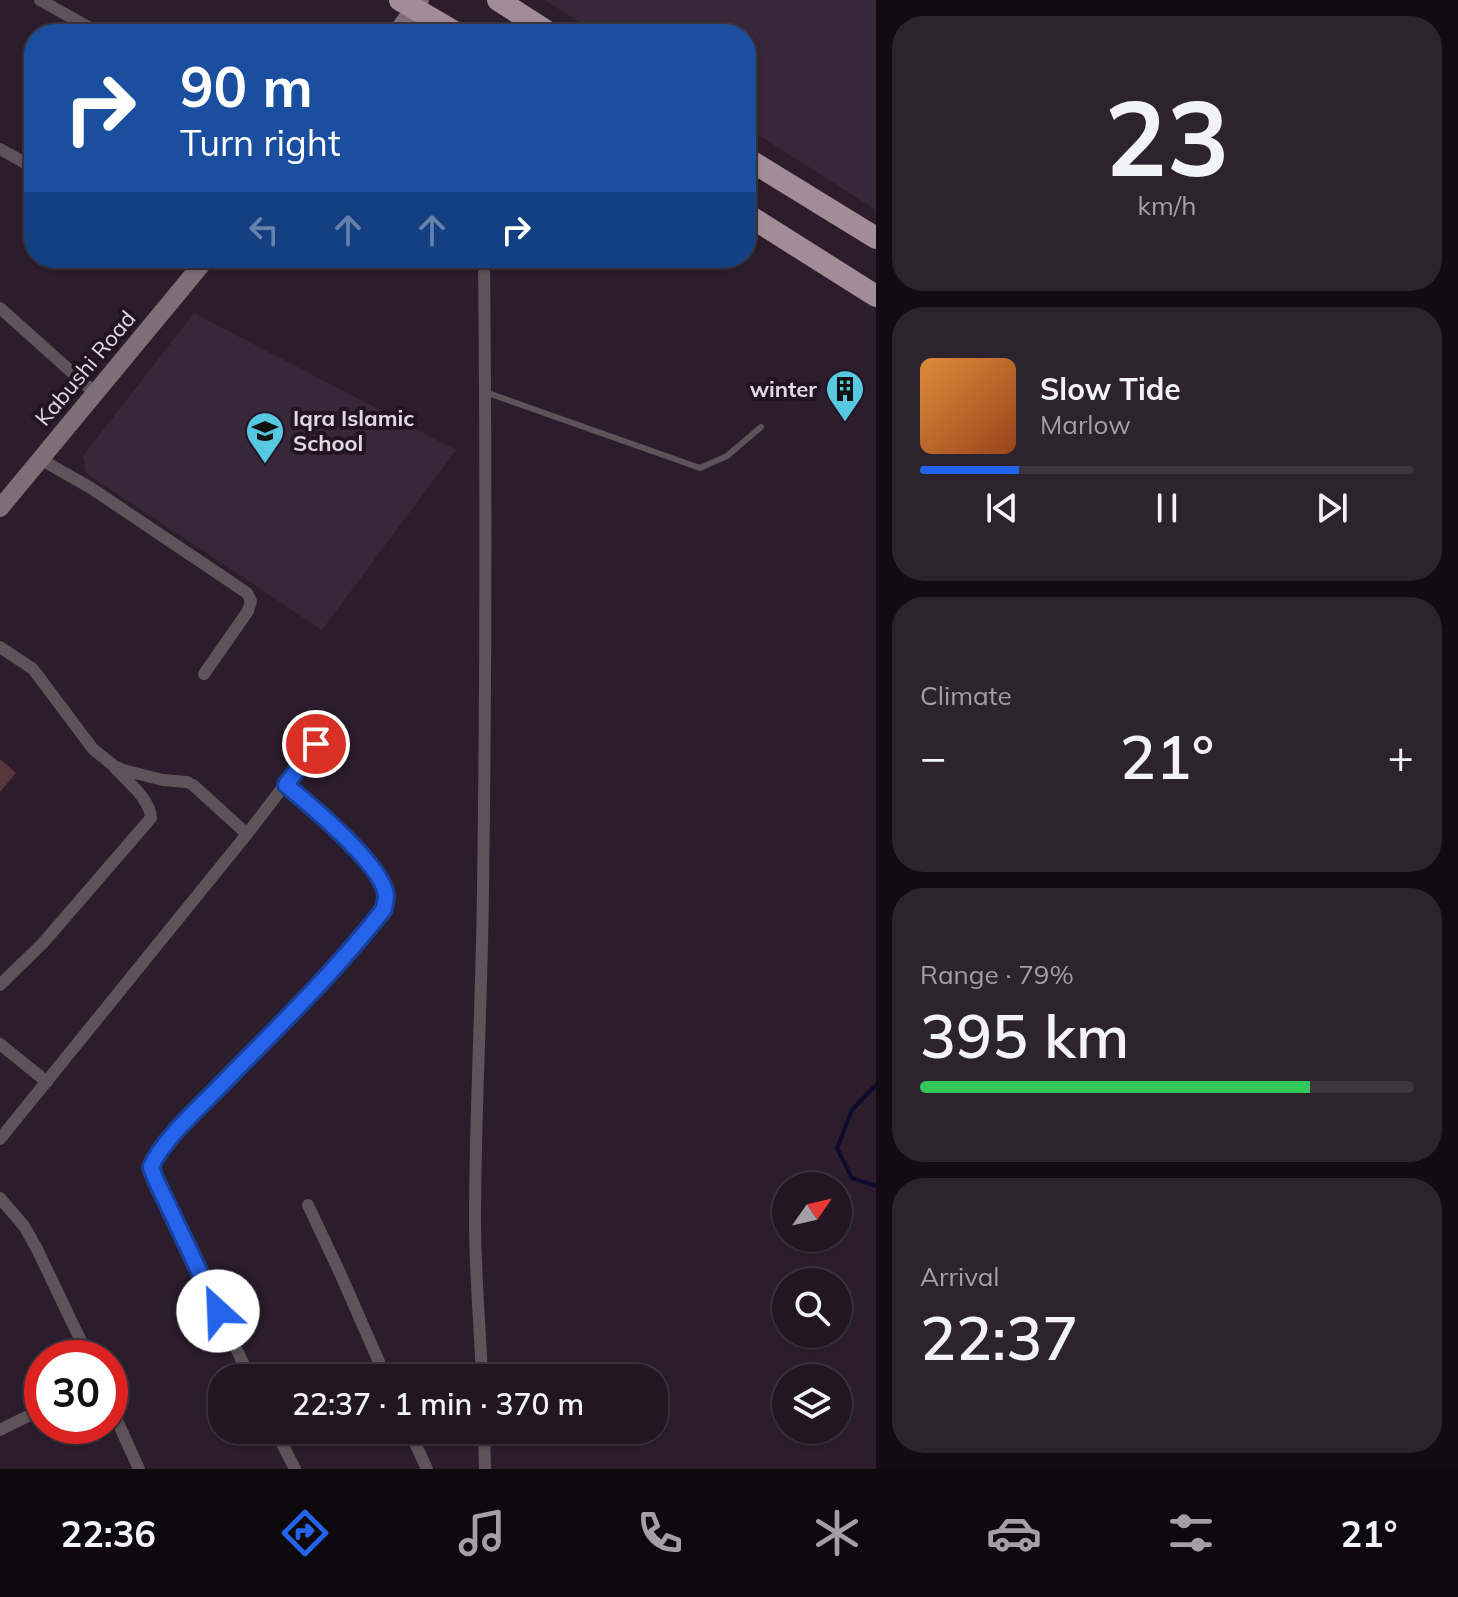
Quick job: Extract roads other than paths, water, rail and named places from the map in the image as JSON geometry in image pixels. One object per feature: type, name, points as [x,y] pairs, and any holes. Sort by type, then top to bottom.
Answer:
[{"type":"highway","points":[[498,0],[535,24]]},
{"type":"highway","points":[[411,3],[443,24]]},
{"type":"highway","points":[[756,164],[876,238]]},
{"type":"highway","points":[[756,220],[876,296]]},
{"type":"main road","points":[[401,24],[411,3]]},
{"type":"main road","name":"Kabushi Road","points":[[0,508],[194,268]]},
{"type":"street","points":[[40,0],[83,24]]},
{"type":"street","points":[[0,149],[24,162]]},
{"type":"street","points":[[481,1364],[475,1224],[484,871],[484,268]]},
{"type":"street","points":[[0,308],[95,393]]},
{"type":"street","points":[[40,459],[91,488],[247,593],[251,601],[248,611],[204,674]]},
{"type":"street","points":[[0,647],[33,669],[93,749],[114,766],[144,800],[151,818],[43,943],[0,985]]},
{"type":"street","points":[[0,1139],[316,744]]},
{"type":"street","points":[[114,766],[193,785],[247,834]]},
{"type":"street","points":[[243,1364],[151,1167],[163,1147],[321,983],[384,909],[386,896],[371,867],[326,819],[286,785]]},
{"type":"street","points":[[0,1044],[47,1082]]},
{"type":"street","points":[[0,1198],[24,1226],[80,1340]]},
{"type":"street","points":[[308,1205],[380,1364]]},
{"type":"street","points":[[0,1430],[24,1418]]},
{"type":"street","points":[[128,1444],[139,1469]]},
{"type":"street","points":[[282,1444],[295,1469]]},
{"type":"street","points":[[415,1444],[427,1469]]},
{"type":"street","points":[[484,1444],[485,1469]]},
{"type":"lane","points":[[485,392],[700,468],[727,456],[761,427]]},
{"type":"waterway","points":[[876,1085],[852,1110],[837,1148],[852,1178],[876,1186]]},
{"type":"place","name":"winter","points":[[845,423]]},
{"type":"place","name":"Iqra Islamic School","points":[[265,465]]}]
